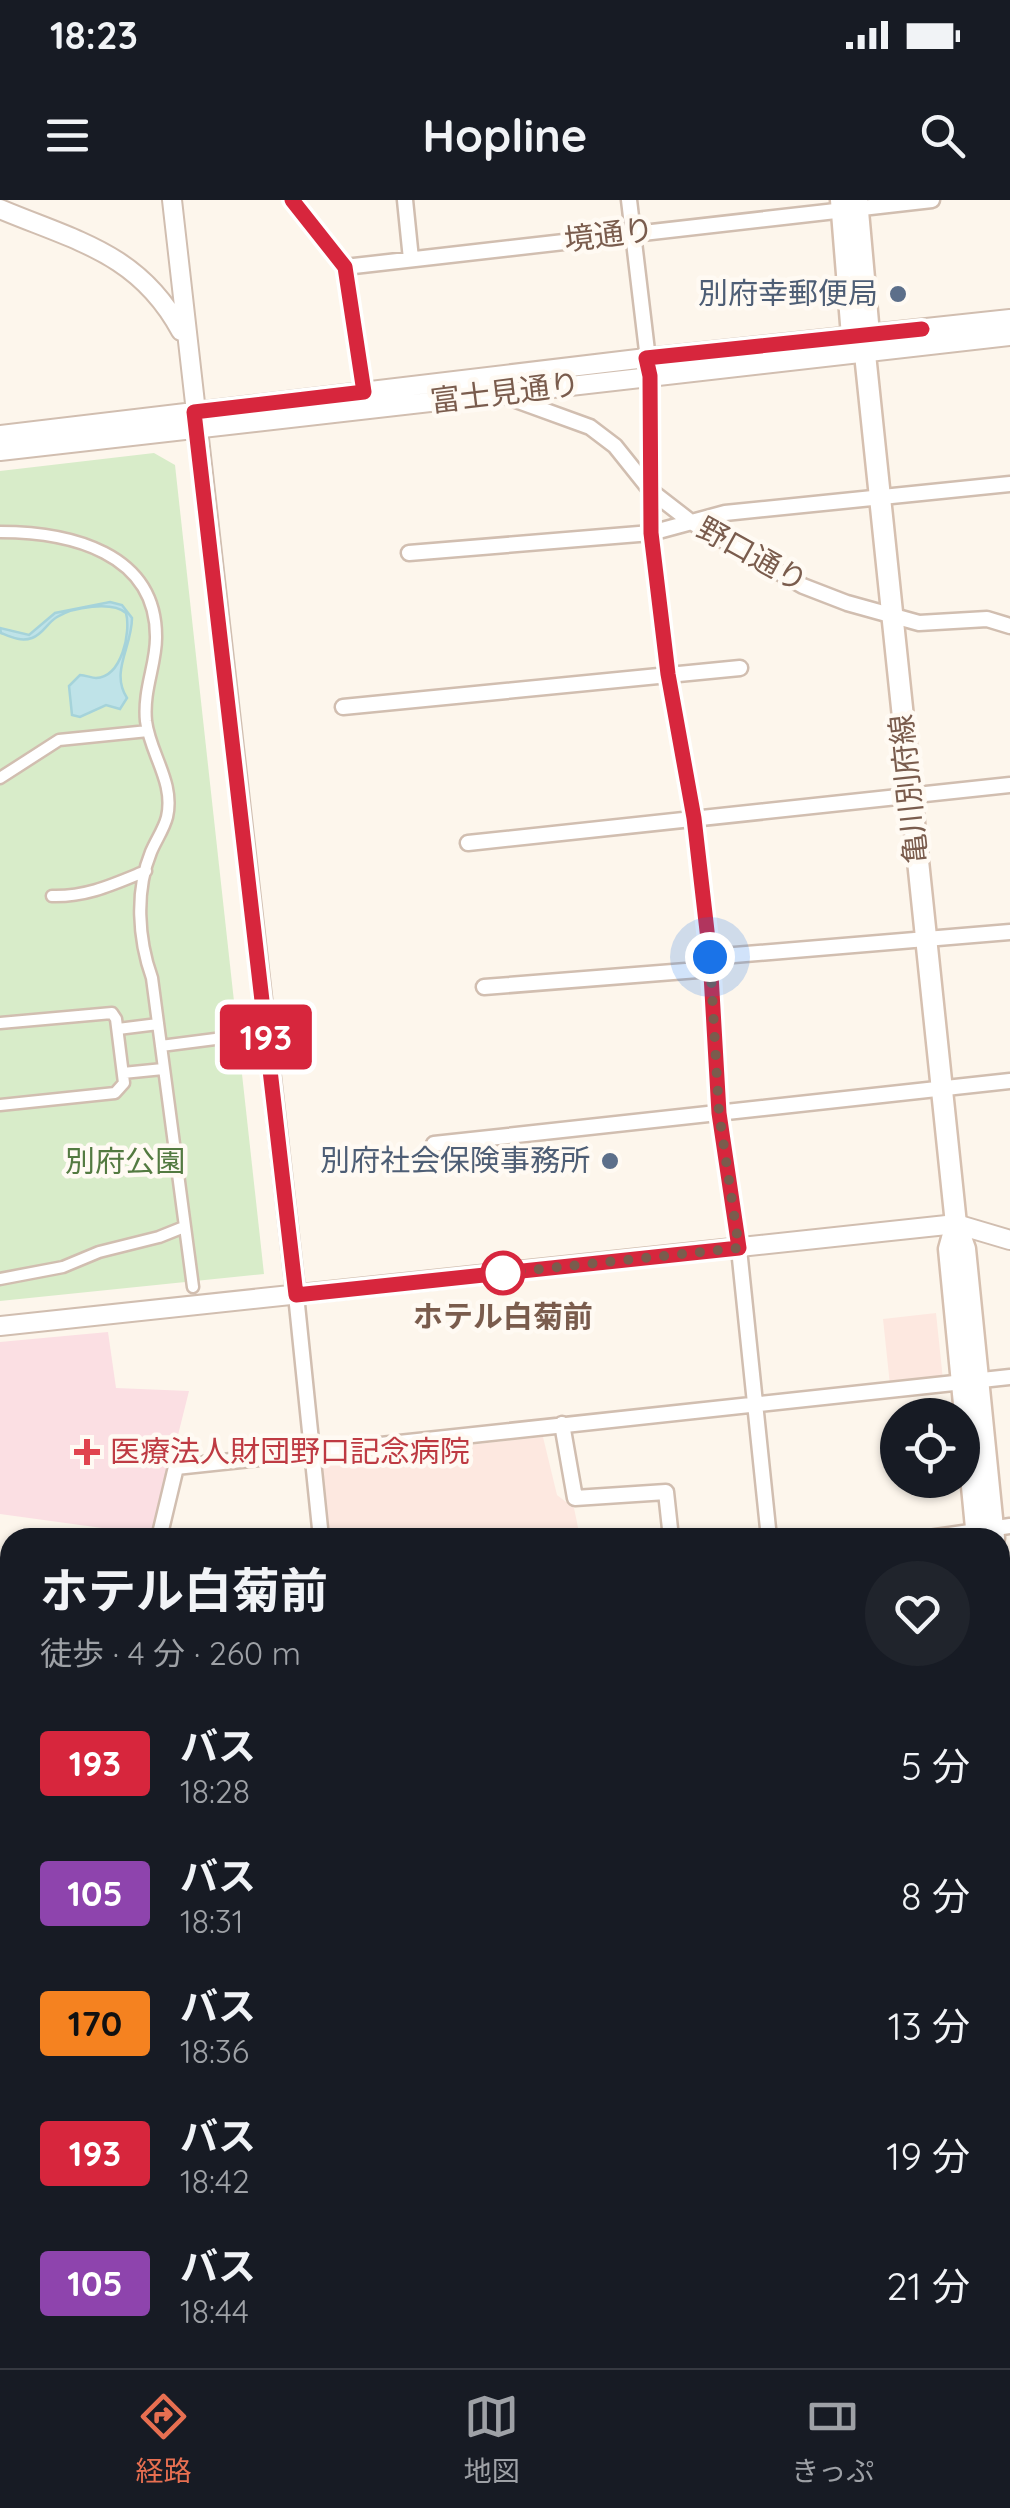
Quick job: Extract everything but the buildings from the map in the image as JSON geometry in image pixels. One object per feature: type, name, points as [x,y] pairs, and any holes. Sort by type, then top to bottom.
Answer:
[{"type":"main road","name":"亀川別府線","points":[[850,204],[956,1224],[965,1249],[970,1381],[989,1528]]},
{"type":"main road","points":[[1010,1677],[1010,1686]]},
{"type":"main road","points":[[1010,1827],[1010,1836]]},
{"type":"street","points":[[172,200],[319,1528]]},
{"type":"street","points":[[292,200],[345,267],[365,400]]},
{"type":"street","points":[[405,200],[411,259]]},
{"type":"street","points":[[629,200],[648,367],[651,533],[668,674],[694,818],[710,963],[719,1113],[739,1248],[768,1528]]},
{"type":"street","name":"境通り","points":[[345,267],[850,204],[932,200]]},
{"type":"street","points":[[0,209],[131,268],[166,305],[186,345]]},
{"type":"street","points":[[862,342],[922,329],[1010,319]]},
{"type":"street","name":"富士見通り","points":[[365,400],[498,394],[648,367],[862,342],[1010,336]]},
{"type":"street","points":[[0,435],[194,420],[365,400],[477,378],[648,367]]},
{"type":"street","name":"野口通り","points":[[477,378],[498,394],[590,428],[615,446],[651,491],[690,522],[792,581],[847,603],[919,624],[988,620],[1010,626]]},
{"type":"street","points":[[0,451],[194,420]]},
{"type":"street","points":[[409,553],[651,533],[725,513],[1010,484]]},
{"type":"street","points":[[0,532],[56,537],[94,546],[116,559],[142,588],[152,612],[156,637],[148,680],[148,731],[168,788],[168,807],[146,871],[140,924],[180,1171],[193,1287]]},
{"type":"street","points":[[343,707],[740,668]]},
{"type":"street","points":[[0,778],[59,740],[148,731]]},
{"type":"street","points":[[468,843],[1010,784]]},
{"type":"street","points":[[52,896],[92,893],[146,871]]},
{"type":"street","points":[[484,987],[1010,932]]},
{"type":"street","points":[[0,1023],[106,1011],[116,1019],[124,1083],[115,1093],[0,1105]]},
{"type":"street","points":[[118,1029],[158,1024]]},
{"type":"street","points":[[161,1046],[254,1034]]},
{"type":"street","points":[[123,1073],[163,1070]]},
{"type":"street","points":[[434,1144],[1010,1081]]},
{"type":"street","points":[[0,1326],[956,1224],[1010,1240]]},
{"type":"street","points":[[0,1279],[85,1261],[99,1252],[184,1227]]},
{"type":"street","points":[[161,1528],[176,1467],[1010,1377]]},
{"type":"street","points":[[562,1424],[575,1498],[666,1492],[670,1528]]},
{"type":"shaded area","points":[[936,1313],[943,1380],[890,1385],[883,1319]]},
{"type":"shaded area","name":"医療法人財団野口記念病院","points":[[108,1332],[116,1388],[189,1391],[155,1528],[102,1528],[0,1514],[0,1342]]},
{"type":"shaded area","points":[[543,1437],[557,1495],[574,1508],[578,1528],[325,1528],[319,1466],[323,1461]]},
{"type":"green space","name":"別府公園","points":[[154,453],[175,465],[264,1274],[0,1301],[0,471]]},
{"type":"water","points":[[110,602],[122,605],[132,618],[121,669],[127,698],[120,709],[106,705],[80,717],[72,715],[69,686],[80,675],[96,678],[112,670],[126,642],[126,613],[102,606],[73,610],[28,639],[1,633],[0,628],[29,635],[55,613]]},
{"type":"bus line","name":"193","points":[[292,200],[345,267],[364,392],[194,412],[296,1295],[739,1248],[719,1113],[710,957],[694,818],[668,674],[651,533],[650,376],[646,358],[922,329]]},
{"type":"place","name":"別府幸郵便局","points":[[898,294]]},
{"type":"place","name":"別府社会保険事務所","points":[[610,1161]]},
{"type":"place","name":"ホテル白菊前","points":[[503,1273]]},
{"type":"place","name":"医療法人財団野口記念病院","points":[[87,1452]]},
{"type":"route","points":[[503,1273],[739,1248],[719,1113],[710,957]]}]
